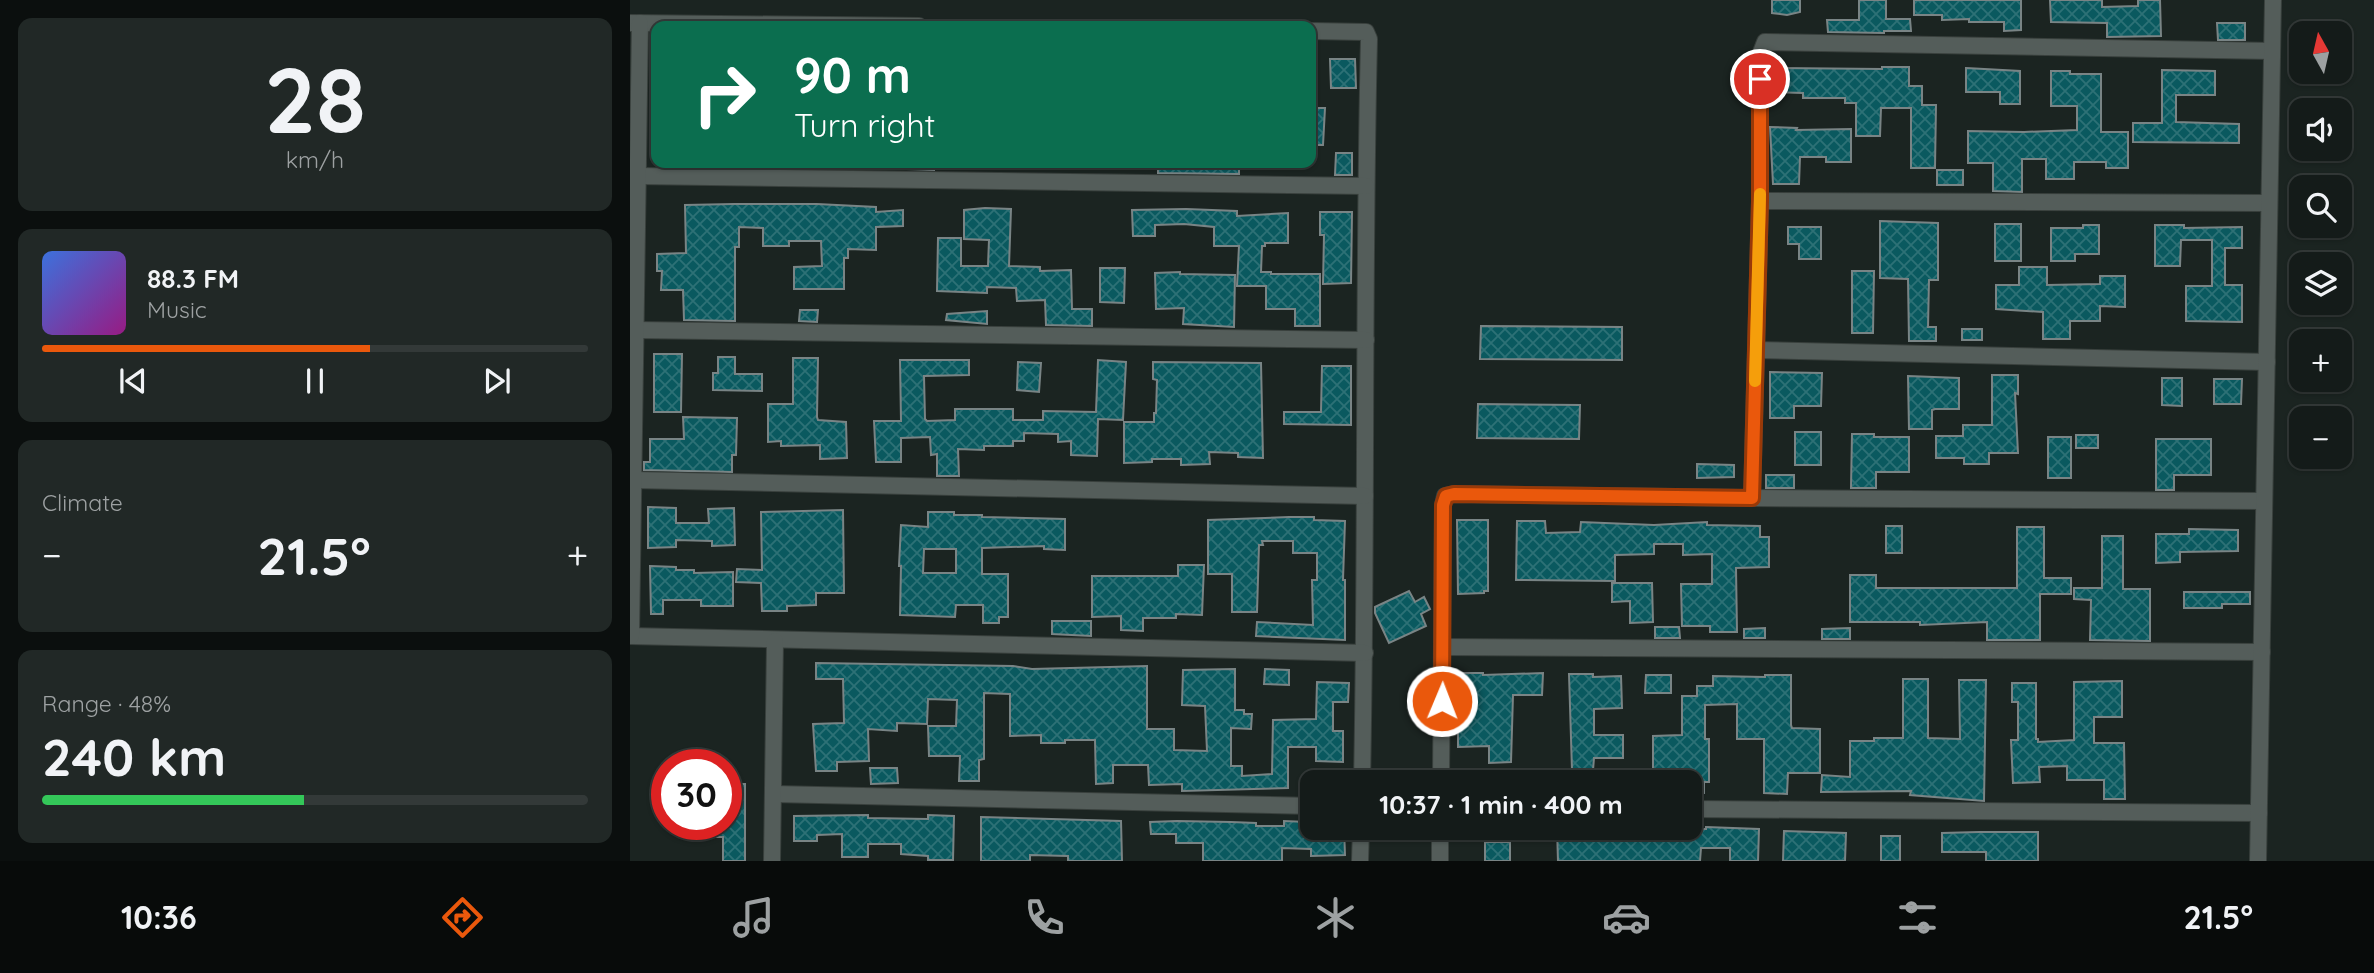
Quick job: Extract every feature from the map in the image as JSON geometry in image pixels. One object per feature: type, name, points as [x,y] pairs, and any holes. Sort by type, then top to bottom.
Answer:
[{"type":"street","points":[[2258,861],[2273,0]]},
{"type":"street","points":[[635,23],[637,176],[631,636],[1364,653]]},
{"type":"street","points":[[1316,31],[1366,32],[1369,39],[1362,770]]},
{"type":"street","points":[[1752,498],[1760,201],[1759,55],[1765,42],[2272,51]]},
{"type":"street","points":[[637,176],[1366,186]]},
{"type":"street","points":[[1760,201],[2269,204]]},
{"type":"street","points":[[635,330],[1366,340]]},
{"type":"street","points":[[1756,350],[2267,362]]},
{"type":"street","points":[[633,480],[1365,496]]},
{"type":"street","points":[[1441,770],[1443,505],[1446,496],[2264,500]]},
{"type":"street","points":[[772,861],[775,640]]},
{"type":"street","points":[[1443,647],[2262,652]]},
{"type":"street","points":[[774,794],[1300,806]]},
{"type":"street","points":[[1702,809],[2259,813]]},
{"type":"street","points":[[1360,861],[1361,840]]},
{"type":"street","points":[[1440,840],[1440,861]]},
{"type":"building","points":[[1772,0],[1800,0],[1800,12],[1787,15],[1772,13]]},
{"type":"building","points":[[1859,0],[1886,0],[1886,19],[1910,19],[1911,31],[1828,32],[1827,20],[1859,20]]},
{"type":"building","points":[[1914,0],[2021,0],[2021,30],[2004,31],[2004,22],[1942,20],[1942,15],[1914,15]]},
{"type":"building","points":[[2050,0],[2102,0],[2102,7],[2138,6],[2138,0],[2160,0],[2161,36],[2107,37],[2107,23],[2051,22]]},
{"type":"building","points":[[2217,23],[2245,23],[2245,40],[2218,40]]},
{"type":"building","points":[[1330,59],[1355,59],[1356,88],[1331,88]]},
{"type":"building","points":[[1909,67],[1909,86],[1922,86],[1922,105],[1936,105],[1935,168],[1911,168],[1911,108],[1881,108],[1880,136],[1856,136],[1856,103],[1845,103],[1845,98],[1803,98],[1803,93],[1773,92],[1773,68]]},
{"type":"building","points":[[1966,68],[2020,71],[2020,104],[2000,104],[2000,92],[1966,92]]},
{"type":"building","points":[[2162,70],[2215,71],[2215,95],[2176,95],[2176,122],[2239,124],[2239,143],[2133,142],[2133,123],[2162,123]]},
{"type":"building","points":[[2051,71],[2101,74],[2101,132],[2128,132],[2128,168],[2106,168],[2106,162],[2074,162],[2074,179],[2046,179],[2046,159],[2022,159],[2022,192],[1993,191],[1993,163],[1968,163],[1968,131],[2077,130],[2077,106],[2051,106]]},
{"type":"building","points":[[1316,108],[1325,108],[1323,145],[1316,145]]},
{"type":"building","points":[[1770,127],[1797,128],[1796,130],[1851,129],[1851,162],[1826,162],[1826,157],[1800,157],[1799,184],[1773,184]]},
{"type":"building","points":[[1336,153],[1352,153],[1352,175],[1335,175]]},
{"type":"building","points":[[934,168],[934,170],[907,169]]},
{"type":"building","points":[[1158,168],[1239,168],[1239,174],[1158,173]]},
{"type":"building","points":[[1937,170],[1963,170],[1963,185],[1937,185]]},
{"type":"building","points":[[685,205],[876,207],[876,212],[903,210],[903,226],[876,227],[876,250],[848,249],[848,258],[844,258],[844,289],[794,289],[794,267],[822,266],[821,241],[789,241],[789,246],[763,246],[763,228],[739,227],[739,247],[735,247],[735,321],[684,320],[683,290],[661,290],[662,271],[657,271],[657,254],[686,253]]},
{"type":"building","points":[[1011,209],[1009,266],[1040,267],[1040,271],[1071,270],[1072,309],[1092,309],[1092,326],[1046,325],[1045,300],[1017,301],[1016,288],[987,287],[987,293],[937,291],[938,238],[961,238],[961,266],[988,266],[989,240],[964,239],[964,210]]},
{"type":"building","points":[[1132,210],[1237,211],[1237,216],[1288,213],[1288,243],[1265,243],[1265,246],[1262,246],[1261,272],[1320,274],[1320,326],[1295,326],[1295,309],[1266,309],[1266,286],[1237,286],[1239,246],[1214,246],[1214,227],[1155,225],[1155,236],[1133,236]]},
{"type":"building","points":[[1320,212],[1352,212],[1351,283],[1323,284],[1324,235],[1320,235]]},
{"type":"building","points":[[1880,221],[1938,223],[1938,280],[1929,280],[1928,327],[1936,327],[1936,341],[1909,341],[1908,279],[1880,278]]},
{"type":"building","points":[[1995,224],[2021,224],[2021,261],[1995,261]]},
{"type":"building","points":[[2083,225],[2099,225],[2099,254],[2075,254],[2075,261],[2051,261],[2051,228],[2083,228]]},
{"type":"building","points":[[2155,225],[2184,225],[2184,228],[2242,227],[2242,248],[2225,248],[2225,285],[2242,285],[2242,322],[2186,321],[2186,286],[2212,286],[2212,240],[2181,240],[2180,266],[2155,266]]},
{"type":"building","points":[[1788,227],[1821,227],[1821,259],[1799,259],[1799,244],[1788,244]]},
{"type":"building","points":[[2019,267],[2047,267],[2047,285],[2100,284],[2100,276],[2125,276],[2125,307],[2100,306],[2100,321],[2070,321],[2070,339],[2043,339],[2043,312],[1996,309],[1996,285],[2019,285]]},
{"type":"building","points":[[1100,268],[1125,268],[1124,303],[1100,302]]},
{"type":"building","points":[[1852,271],[1874,271],[1873,333],[1852,333]]},
{"type":"building","points":[[1155,273],[1235,275],[1234,327],[1183,324],[1184,308],[1156,309]]},
{"type":"building","points":[[800,310],[818,310],[817,322],[799,321]]},
{"type":"building","points":[[987,311],[987,324],[946,320],[947,314]]},
{"type":"building","points":[[1481,326],[1622,327],[1622,360],[1480,359]]},
{"type":"building","points":[[1962,329],[1982,329],[1982,340],[1962,340]]},
{"type":"building","points":[[654,354],[682,354],[681,412],[654,412]]},
{"type":"building","points":[[718,357],[735,357],[735,374],[762,374],[762,391],[713,390],[713,373],[718,373]]},
{"type":"building","points":[[793,358],[818,358],[817,417],[818,420],[846,422],[847,458],[820,459],[820,445],[781,446],[781,441],[768,442],[768,404],[793,404]]},
{"type":"building","points":[[900,360],[969,360],[969,375],[924,376],[927,421],[955,420],[955,409],[1013,409],[1013,420],[1043,420],[1043,411],[1096,412],[1098,360],[1126,362],[1123,420],[1098,419],[1097,456],[1071,455],[1071,441],[1058,442],[1058,434],[1024,433],[1024,441],[1013,441],[1013,446],[984,446],[984,450],[958,449],[959,476],[937,476],[937,454],[931,455],[930,437],[901,438],[901,462],[876,462],[874,421],[901,421]]},
{"type":"building","points":[[1018,362],[1041,363],[1039,392],[1017,390]]},
{"type":"building","points":[[1153,362],[1261,363],[1263,458],[1238,457],[1238,453],[1209,452],[1210,464],[1181,465],[1181,459],[1124,463],[1124,422],[1154,422],[1157,380],[1153,379]]},
{"type":"building","points":[[1322,366],[1351,366],[1351,425],[1284,424],[1284,412],[1321,412]]},
{"type":"building","points":[[1770,372],[1822,373],[1821,406],[1794,406],[1794,418],[1770,418]]},
{"type":"building","points":[[1992,375],[2018,375],[2018,394],[2015,393],[2018,453],[1989,453],[1989,464],[1964,464],[1964,458],[1936,458],[1936,436],[1963,436],[1963,425],[1992,425]]},
{"type":"building","points":[[1908,376],[1959,378],[1959,409],[1932,410],[1932,429],[1909,429]]},
{"type":"building","points":[[2162,378],[2182,378],[2182,406],[2162,405]]},
{"type":"building","points":[[2214,379],[2242,379],[2241,404],[2214,404]]},
{"type":"building","points":[[1478,404],[1580,405],[1579,439],[1477,438]]},
{"type":"building","points":[[683,417],[737,418],[736,455],[732,455],[732,472],[644,470],[644,462],[650,462],[650,439],[684,439]]},
{"type":"building","points":[[1795,432],[1821,432],[1821,465],[1795,465]]},
{"type":"building","points":[[1852,434],[1909,437],[1909,472],[1876,472],[1876,488],[1851,488]]},
{"type":"building","points":[[2076,435],[2098,435],[2098,448],[2076,448]]},
{"type":"building","points":[[2048,437],[2071,437],[2071,478],[2048,478]]},
{"type":"building","points":[[2156,439],[2211,439],[2211,475],[2174,475],[2174,490],[2156,490]]},
{"type":"building","points":[[1697,464],[1734,465],[1734,477],[1697,478]]},
{"type":"building","points":[[1766,475],[1794,475],[1794,488],[1766,488]]},
{"type":"building","points":[[648,507],[676,508],[676,523],[709,523],[708,509],[734,508],[735,545],[712,546],[712,541],[676,540],[676,547],[648,548]]},
{"type":"building","points":[[843,510],[844,593],[816,593],[816,605],[787,606],[787,611],[762,611],[761,583],[736,582],[737,569],[762,570],[761,512]]},
{"type":"building","points":[[928,512],[954,512],[954,515],[982,517],[1065,519],[1065,550],[1044,549],[1044,546],[982,548],[982,574],[1008,574],[1008,617],[999,617],[999,623],[983,623],[983,605],[956,605],[955,617],[900,615],[901,525],[928,527]],"holes":[[[924,549],[956,549],[956,573],[923,573]]]},
{"type":"building","points":[[1289,517],[1345,521],[1345,640],[1256,636],[1257,622],[1313,625],[1312,580],[1317,580],[1317,553],[1293,553],[1293,541],[1262,541],[1263,545],[1259,545],[1257,612],[1232,612],[1232,574],[1208,574],[1208,520]]},
{"type":"building","points":[[1457,520],[1488,520],[1488,591],[1484,593],[1458,594]]},
{"type":"building","points":[[1517,521],[1545,521],[1546,533],[1580,532],[1581,522],[1654,525],[1707,522],[1707,525],[1760,526],[1760,537],[1769,537],[1769,567],[1736,568],[1737,632],[1710,632],[1710,626],[1682,626],[1681,584],[1712,584],[1712,554],[1683,555],[1683,544],[1654,544],[1654,554],[1615,555],[1615,581],[1516,580]]},
{"type":"building","points":[[1886,526],[1902,526],[1902,553],[1886,553]]},
{"type":"building","points":[[2017,527],[2044,527],[2044,578],[2071,578],[2071,594],[2040,594],[2040,640],[1987,640],[1987,622],[1920,625],[1920,622],[1850,622],[1850,575],[1876,575],[1876,588],[2017,588]]},
{"type":"building","points":[[2189,529],[2238,530],[2238,551],[2180,552],[2180,562],[2156,563],[2156,534],[2189,534]]},
{"type":"building","points":[[2102,536],[2123,536],[2123,589],[2150,589],[2150,641],[2090,640],[2091,600],[2074,599],[2074,588],[2102,588]]},
{"type":"building","points":[[1178,565],[1204,565],[1202,615],[1176,614],[1176,618],[1143,618],[1143,631],[1121,630],[1121,616],[1092,617],[1092,576],[1178,576]]},
{"type":"building","points":[[650,566],[676,567],[676,570],[694,570],[694,573],[733,572],[733,606],[701,606],[701,600],[663,600],[663,614],[651,614]]},
{"type":"building","points":[[1612,583],[1652,583],[1653,622],[1630,623],[1630,601],[1612,602]]},
{"type":"building","points":[[1409,591],[1415,602],[1424,597],[1430,609],[1421,614],[1426,626],[1389,643],[1375,613],[1375,607]]},
{"type":"building","points":[[2184,592],[2250,592],[2250,604],[2222,604],[2222,608],[2184,608]]},
{"type":"building","points":[[1052,621],[1091,621],[1091,636],[1052,634]]},
{"type":"building","points":[[1655,627],[1679,627],[1680,638],[1655,638]]},
{"type":"building","points":[[1765,628],[1765,638],[1744,638],[1744,629]]},
{"type":"building","points":[[1850,628],[1850,639],[1822,639],[1822,629]]},
{"type":"building","points":[[816,663],[1013,666],[1032,669],[1147,666],[1147,729],[1174,729],[1174,750],[1207,751],[1205,706],[1182,705],[1183,670],[1235,669],[1235,710],[1252,714],[1251,729],[1231,728],[1231,766],[1242,766],[1242,776],[1272,774],[1273,720],[1316,719],[1317,682],[1349,683],[1348,702],[1333,702],[1333,731],[1343,731],[1343,762],[1316,761],[1316,747],[1288,747],[1288,788],[1182,791],[1182,784],[1149,785],[1148,765],[1113,765],[1113,783],[1096,784],[1095,740],[1041,743],[1041,735],[1010,736],[1010,694],[984,693],[984,759],[979,760],[979,781],[959,781],[960,756],[929,756],[928,726],[956,726],[957,700],[928,699],[927,724],[897,723],[897,731],[868,729],[869,761],[837,762],[837,771],[816,771],[813,724],[844,723],[843,679],[816,679]]},
{"type":"building","points":[[1265,669],[1289,670],[1289,685],[1264,684]]},
{"type":"building","points":[[1455,673],[1543,673],[1542,695],[1513,695],[1511,762],[1489,763],[1489,746],[1458,747],[1458,731],[1455,731]]},
{"type":"building","points":[[1569,674],[1621,676],[1622,708],[1594,709],[1594,735],[1623,735],[1623,758],[1594,758],[1593,770],[1572,770]]},
{"type":"building","points":[[1646,675],[1671,675],[1671,693],[1645,693]]},
{"type":"building","points":[[1791,675],[1791,725],[1792,728],[1820,729],[1820,773],[1788,773],[1787,794],[1764,793],[1764,739],[1737,739],[1737,704],[1705,705],[1705,739],[1709,739],[1709,782],[1704,782],[1704,793],[1702,770],[1653,770],[1653,736],[1682,735],[1682,696],[1697,696],[1697,686],[1713,686],[1713,676]]},
{"type":"building","points":[[1903,679],[1928,679],[1928,738],[1960,739],[1959,680],[1986,680],[1984,801],[1910,795],[1911,791],[1821,792],[1822,775],[1850,777],[1850,741],[1903,738]]},
{"type":"building","points":[[2122,681],[2122,717],[2094,717],[2094,743],[2124,743],[2125,799],[2104,799],[2104,780],[2067,780],[2067,766],[2039,767],[2040,782],[2013,783],[2011,740],[2018,740],[2018,702],[2012,702],[2012,683],[2036,683],[2038,742],[2074,740],[2074,682]]},
{"type":"building","points":[[870,768],[897,768],[898,783],[871,784]]},
{"type":"building","points":[[742,784],[745,784],[745,861],[723,861],[723,840],[742,840]]},
{"type":"building","points":[[868,815],[868,818],[928,819],[928,815],[954,816],[953,860],[928,860],[928,856],[901,854],[901,844],[868,844],[868,857],[842,857],[842,834],[817,835],[817,841],[794,841],[794,816]]},
{"type":"building","points":[[981,817],[1121,821],[1122,861],[1068,861],[1068,856],[1030,855],[1030,861],[981,861]]},
{"type":"building","points":[[1284,821],[1300,822],[1300,840],[1344,840],[1345,855],[1311,856],[1311,849],[1282,848],[1282,861],[1203,861],[1203,843],[1176,843],[1176,834],[1151,834],[1150,822],[1256,823],[1256,826],[1284,826]]},
{"type":"building","points":[[1702,829],[1759,829],[1758,861],[1730,861],[1730,848],[1701,848],[1700,861],[1558,861],[1557,840],[1702,840]]},
{"type":"building","points":[[1784,831],[1846,833],[1845,861],[1783,861]]},
{"type":"building","points":[[2038,832],[2038,861],[1986,861],[1986,852],[1942,852],[1942,833]]},
{"type":"building","points":[[1881,836],[1900,836],[1900,861],[1881,861]]},
{"type":"building","points":[[1485,842],[1510,842],[1510,861],[1485,861]]},
{"type":"slow traffic","points":[[1755,381],[1760,194]]},
{"type":"route","points":[[1442,701],[1443,505],[1446,496],[1752,498],[1760,201],[1760,79]]}]
